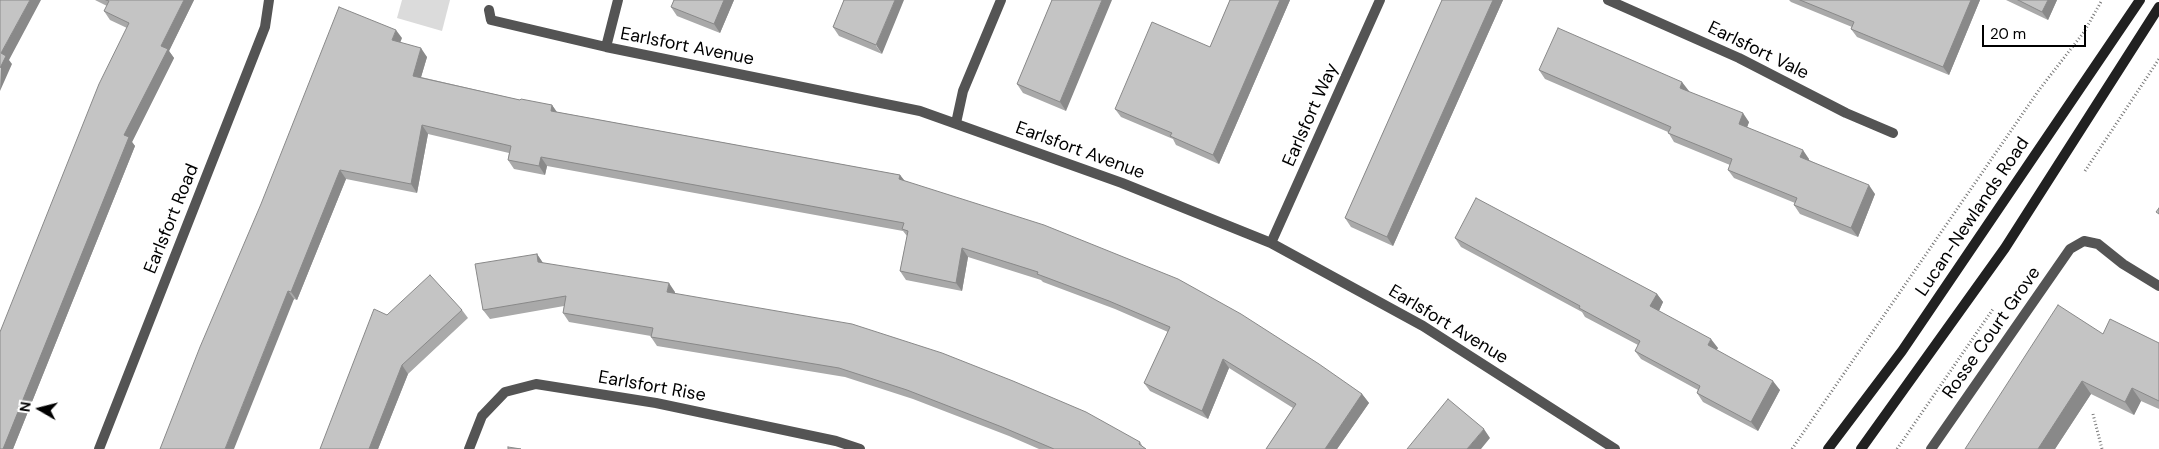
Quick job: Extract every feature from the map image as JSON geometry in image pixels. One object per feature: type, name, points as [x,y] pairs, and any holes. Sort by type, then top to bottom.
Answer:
[{"type":"street","name":"Earlsfort Road","points":[[99,449],[265,27],[269,0]]},
{"type":"street","points":[[606,47],[618,0]]},
{"type":"street","points":[[956,122],[963,91],[1001,0]]},
{"type":"street","name":"Earlsfort Way","points":[[1271,243],[1380,0]]},
{"type":"street","name":"Earlsfort Vale","points":[[1608,0],[1739,58],[1846,113],[1892,133]]},
{"type":"street","name":"Lucan-Newlands Road","points":[[1828,449],[1902,351],[2140,0]]},
{"type":"street","points":[[1861,449],[2005,248],[2159,7]]},
{"type":"street","name":"Earlsfort Avenue","points":[[489,10],[491,20],[606,47],[920,111],[956,122],[1122,183],[1271,243],[1424,326],[1616,449]]},
{"type":"street","name":"Rosse Court Grove","points":[[1931,449],[2070,249],[2084,241],[2098,244],[2123,264],[2159,286]]},
{"type":"street","name":"Earlsfort Rise","points":[[470,449],[482,416],[506,392],[536,384],[656,403],[836,441],[860,449]]},
{"type":"path","points":[[1792,449],[2039,90],[2084,32],[2102,0]]},
{"type":"path","points":[[2093,414],[2102,449]]},
{"type":"shaded area","points":[[402,0],[450,0],[442,31],[397,18]]},
{"type":"building","points":[[0,0],[30,0],[1,53],[6,56],[0,68]]},
{"type":"building","points":[[106,0],[184,0],[161,46],[168,49],[124,135],[129,137],[3,449],[0,449],[0,332],[99,84],[129,23],[104,11],[109,1]]},
{"type":"building","points":[[674,0],[724,0],[714,24],[671,7]]},
{"type":"building","points":[[844,0],[895,0],[876,45],[833,27]]},
{"type":"building","points":[[1052,0],[1102,0],[1060,102],[1017,84]]},
{"type":"building","points":[[1230,0],[1280,0],[1213,155],[1170,136],[1172,133],[1115,109],[1152,22],[1210,47]]},
{"type":"building","points":[[1442,0],[1493,0],[1387,237],[1345,218]]},
{"type":"building","points":[[1800,0],[1971,0],[1943,67],[1851,29],[1854,22]]},
{"type":"building","points":[[2018,0],[2048,0],[2042,12]]},
{"type":"building","points":[[339,7],[396,30],[392,40],[421,48],[413,76],[520,100],[552,105],[551,111],[900,175],[899,179],[1044,225],[1178,279],[1241,314],[1362,394],[1325,449],[1266,449],[1296,404],[1223,359],[1202,411],[1144,383],[1170,327],[1109,301],[1037,274],[1038,272],[962,248],[956,283],[900,271],[908,231],[902,229],[904,223],[541,157],[539,166],[508,160],[511,146],[422,125],[411,184],[340,170],[291,292],[288,291],[225,449],[160,449],[200,347],[261,204]]},
{"type":"building","points":[[1558,28],[1682,82],[1680,88],[1743,113],[1739,124],[1803,150],[1800,157],[1869,185],[1851,228],[1794,205],[1797,198],[1728,170],[1732,159],[1668,133],[1671,127],[1539,70]]},
{"type":"building","points":[[1476,198],[1657,294],[1650,306],[1711,339],[1708,345],[1773,381],[1751,422],[1697,393],[1700,386],[1635,351],[1640,341],[1455,238]]},
{"type":"building","points":[[537,254],[538,262],[669,283],[667,292],[852,324],[942,353],[1086,412],[1140,442],[1139,444],[1146,449],[1054,449],[907,390],[839,368],[651,337],[653,328],[563,313],[566,296],[483,310],[475,264]]},
{"type":"building","points":[[430,275],[462,310],[402,365],[369,449],[320,449],[374,309],[387,315]]},
{"type":"building","points":[[2058,305],[2103,334],[2110,319],[2159,343],[2159,401],[2132,388],[2125,402],[2082,381],[2038,449],[1965,449]]},
{"type":"building","points":[[1448,399],[1484,429],[1467,449],[1407,449]]}]
